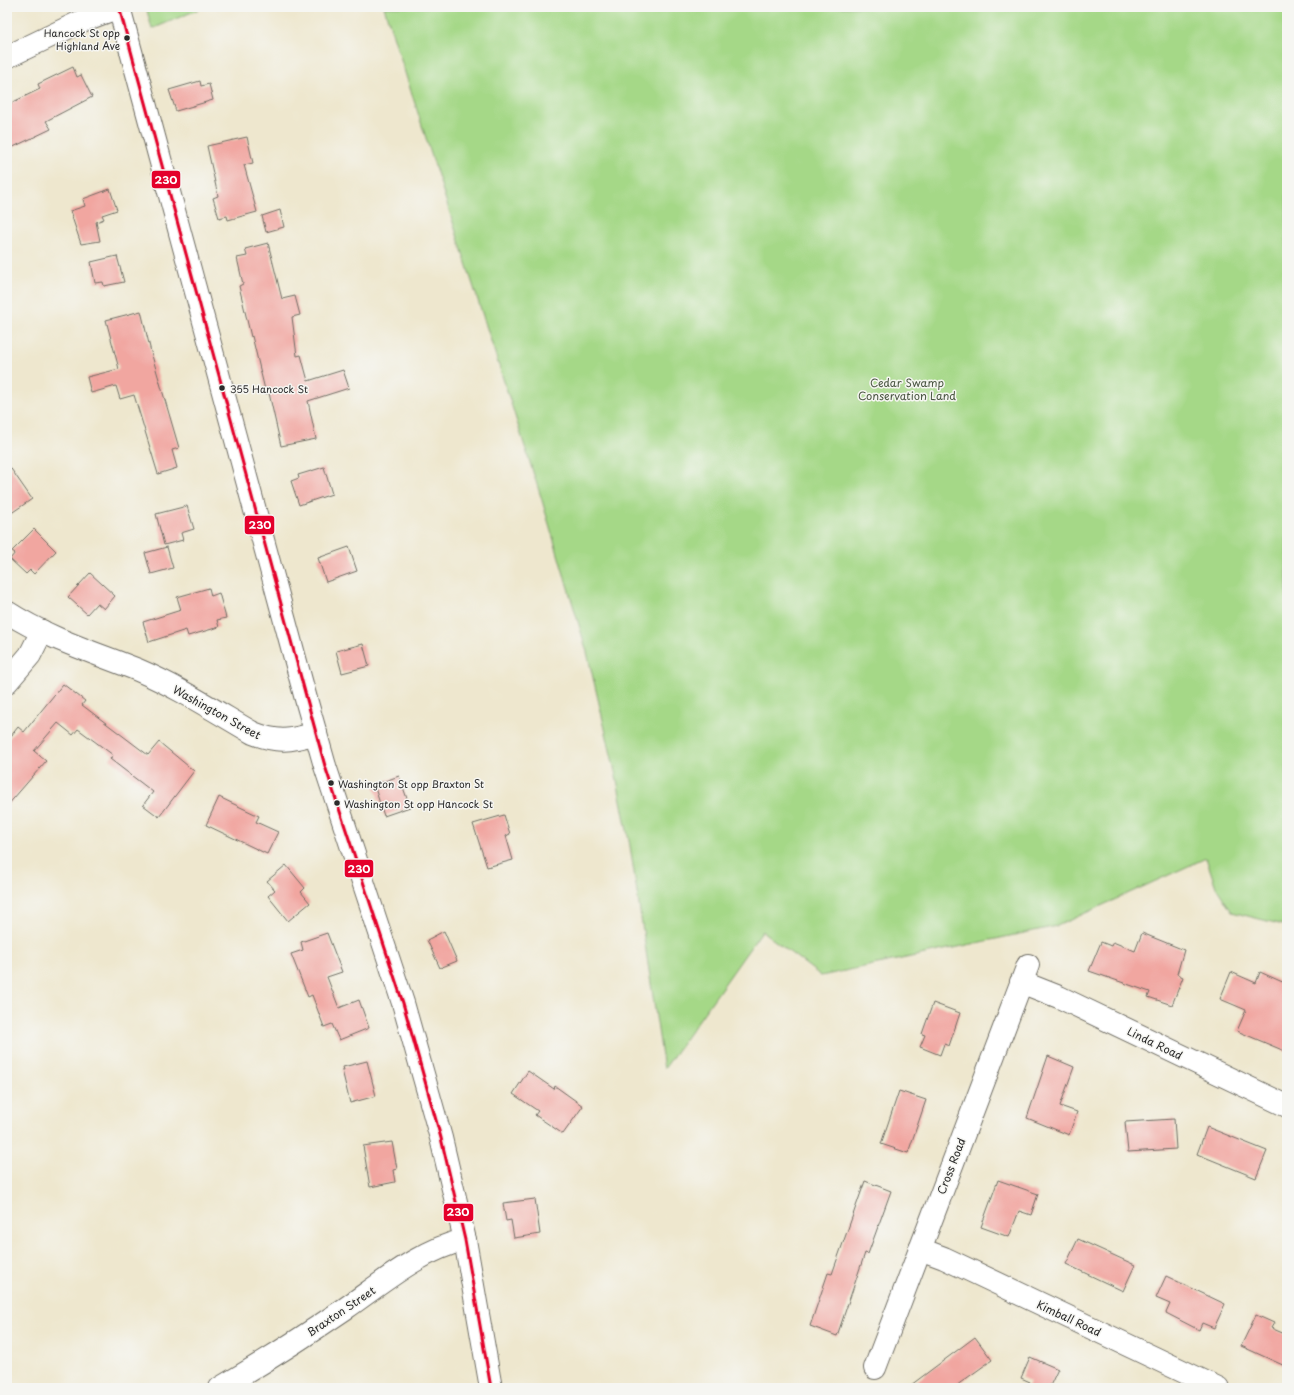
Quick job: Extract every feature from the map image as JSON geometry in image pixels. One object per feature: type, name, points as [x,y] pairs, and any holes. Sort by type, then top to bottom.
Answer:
[{"type":"street","points":[[7,57],[82,21],[119,7],[316,733],[402,998],[441,1138],[465,1240],[491,1388]]},
{"type":"street","name":"Washington Street","points":[[7,612],[42,631],[177,689],[253,733],[266,738],[290,740],[316,733]]},
{"type":"street","points":[[7,682],[30,655],[42,631]]},
{"type":"street","name":"Linda Road","points":[[1025,973],[1059,997],[1287,1106]]},
{"type":"street","name":"Cross Road","points":[[875,1368],[1025,973]]},
{"type":"street","name":"Braxton Street","points":[[220,1388],[320,1326],[421,1257],[445,1245],[465,1240]]},
{"type":"street","name":"Kimball Road","points":[[920,1249],[944,1258],[1218,1388]]},
{"type":"green space","points":[[146,7],[204,7],[152,29]]},
{"type":"green space","name":"Cedar Swamp Conservation Land","points":[[384,7],[1287,7],[1287,926],[1232,912],[1216,887],[1206,858],[1057,926],[821,976],[762,931],[664,1069],[630,846],[617,780],[587,652],[541,497]]},
{"type":"building","points":[[73,67],[77,77],[81,75],[92,97],[46,121],[51,129],[7,150],[7,105],[40,89],[38,84]]},
{"type":"building","points":[[200,81],[201,86],[209,84],[213,100],[176,111],[169,90]]},
{"type":"building","points":[[247,137],[253,163],[244,165],[257,212],[228,220],[227,216],[219,218],[213,198],[218,196],[207,146]]},
{"type":"building","points":[[110,189],[117,210],[102,215],[104,219],[96,222],[100,241],[81,244],[70,211],[85,206],[83,199]]},
{"type":"building","points":[[280,210],[284,227],[266,232],[262,216]]},
{"type":"building","points":[[268,243],[282,299],[295,296],[300,315],[292,317],[297,356],[301,355],[308,381],[343,370],[349,388],[308,401],[316,439],[281,446],[269,393],[266,394],[239,286],[243,284],[237,258],[247,256],[245,249]]},
{"type":"building","points":[[117,256],[124,282],[104,286],[103,282],[95,283],[91,262]]},
{"type":"building","points":[[141,311],[151,352],[179,448],[172,450],[177,468],[158,474],[134,395],[120,399],[116,386],[91,393],[87,377],[119,369],[106,320]]},
{"type":"building","points":[[7,463],[32,499],[7,516]]},
{"type":"building","points":[[324,467],[332,494],[299,505],[291,481],[299,478],[298,475]]},
{"type":"building","points":[[187,506],[194,529],[181,533],[183,540],[164,545],[156,514]]},
{"type":"building","points":[[34,529],[56,551],[34,574],[30,570],[26,574],[10,559],[15,553],[12,551]]},
{"type":"building","points":[[167,547],[173,568],[151,574],[145,553]]},
{"type":"building","points":[[349,547],[357,571],[326,582],[318,558]]},
{"type":"building","points":[[90,573],[115,596],[104,609],[97,603],[87,614],[68,597]]},
{"type":"building","points":[[209,588],[211,596],[219,593],[226,618],[217,620],[219,627],[188,636],[186,630],[149,642],[143,622],[181,610],[177,597]]},
{"type":"building","points":[[363,644],[369,666],[342,673],[336,651]]},
{"type":"building","points":[[63,684],[85,701],[82,705],[148,755],[159,742],[194,771],[159,817],[143,805],[153,792],[110,759],[113,755],[78,729],[73,735],[58,723],[34,751],[46,761],[7,806],[7,741],[18,727],[24,732]]},
{"type":"building","points":[[399,776],[410,807],[384,816],[374,785]]},
{"type":"building","points":[[219,797],[259,816],[256,822],[278,832],[267,854],[206,825]]},
{"type":"building","points":[[504,815],[510,834],[506,836],[513,860],[487,867],[473,824]]},
{"type":"building","points":[[286,865],[305,888],[301,892],[310,903],[288,921],[268,896],[275,890],[267,881]]},
{"type":"building","points":[[444,931],[457,961],[440,968],[427,940]]},
{"type":"building","points":[[327,933],[342,972],[327,977],[339,1008],[359,1000],[369,1028],[339,1040],[332,1024],[324,1027],[312,995],[308,997],[291,954],[303,950],[301,942]]},
{"type":"building","points":[[1142,933],[1184,950],[1177,974],[1183,977],[1172,1005],[1148,997],[1150,992],[1089,971],[1101,942],[1111,946],[1113,942],[1135,951]]},
{"type":"building","points":[[1231,972],[1256,983],[1260,972],[1287,984],[1287,1052],[1237,1031],[1246,1010],[1220,999]]},
{"type":"building","points":[[933,1003],[960,1013],[949,1046],[944,1044],[940,1055],[920,1047],[925,1035],[922,1034]]},
{"type":"building","points":[[1048,1056],[1074,1067],[1060,1106],[1077,1112],[1069,1135],[1027,1118]]},
{"type":"building","points":[[367,1061],[376,1096],[350,1103],[342,1070],[344,1070],[343,1067]]},
{"type":"building","points":[[528,1071],[554,1089],[555,1086],[583,1106],[563,1134],[535,1115],[538,1111],[513,1094]]},
{"type":"building","points":[[899,1091],[926,1100],[908,1153],[881,1144]]},
{"type":"building","points":[[1174,1119],[1176,1149],[1128,1152],[1125,1122]]},
{"type":"building","points":[[1207,1127],[1267,1151],[1256,1178],[1197,1154]]},
{"type":"building","points":[[392,1142],[397,1169],[393,1170],[395,1182],[370,1187],[363,1146]]},
{"type":"building","points":[[998,1180],[1038,1194],[1031,1215],[1019,1211],[1009,1237],[981,1227]]},
{"type":"building","points":[[865,1181],[891,1191],[868,1254],[865,1253],[837,1336],[810,1326],[828,1273],[832,1274]]},
{"type":"building","points":[[535,1199],[540,1234],[514,1238],[511,1220],[506,1221],[503,1203]]},
{"type":"building","points":[[1078,1239],[1135,1265],[1123,1291],[1066,1264]]},
{"type":"building","points":[[1166,1276],[1225,1304],[1214,1328],[1202,1323],[1199,1330],[1166,1313],[1170,1304],[1156,1298]]},
{"type":"building","points":[[1256,1315],[1274,1323],[1271,1328],[1287,1335],[1287,1367],[1241,1346]]},
{"type":"building","points":[[975,1337],[992,1360],[953,1388],[907,1388]]},
{"type":"building","points":[[1030,1357],[1058,1369],[1049,1388],[1027,1388],[1030,1382],[1021,1378]]},
{"type":"transit line","name":"230","points":[[119,7],[325,766],[403,1003],[441,1138],[465,1240],[491,1388]]},
{"type":"place","name":"Hancock St opp Highland Ave","points":[[127,38]]},
{"type":"place","name":"355 Hancock St","points":[[222,388]]},
{"type":"place","name":"Washington St opp Braxton St","points":[[331,783]]},
{"type":"place","name":"Washington St opp Hancock St","points":[[337,803]]}]
